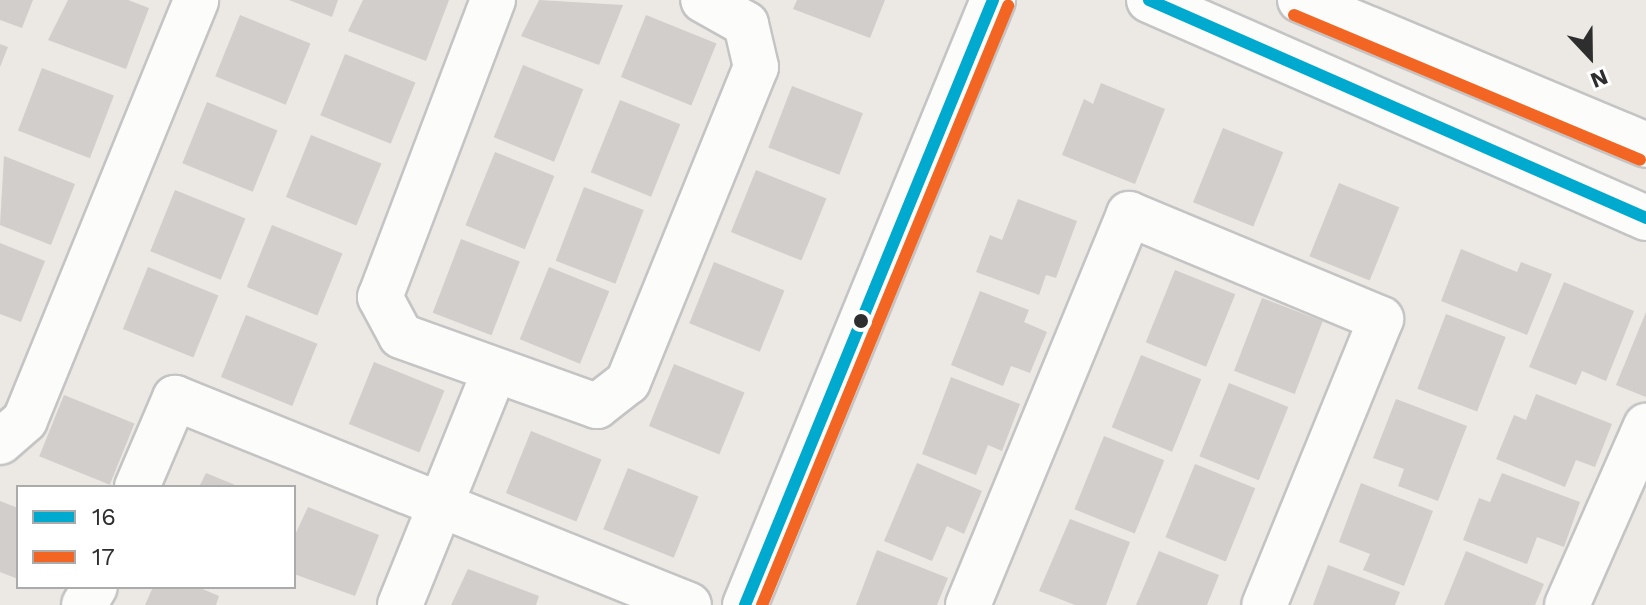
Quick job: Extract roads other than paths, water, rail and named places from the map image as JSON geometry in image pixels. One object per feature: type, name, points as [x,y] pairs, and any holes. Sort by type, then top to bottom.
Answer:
[{"type":"street","points":[[0,442],[25,420],[196,0]]},
{"type":"street","points":[[493,0],[381,278],[380,297],[401,336],[494,372],[597,406],[628,382],[756,67],[746,24],[703,0]]},
{"type":"street","points":[[745,605],[993,0]]},
{"type":"street","points":[[1149,0],[1646,218]]},
{"type":"street","points":[[1300,0],[1646,145]]},
{"type":"street","points":[[968,605],[1129,214],[1381,319],[1264,605]]},
{"type":"street","points":[[400,605],[494,372]]},
{"type":"street","points":[[138,485],[175,398],[689,605]]},
{"type":"street","points":[[1567,605],[1646,426]]}]
